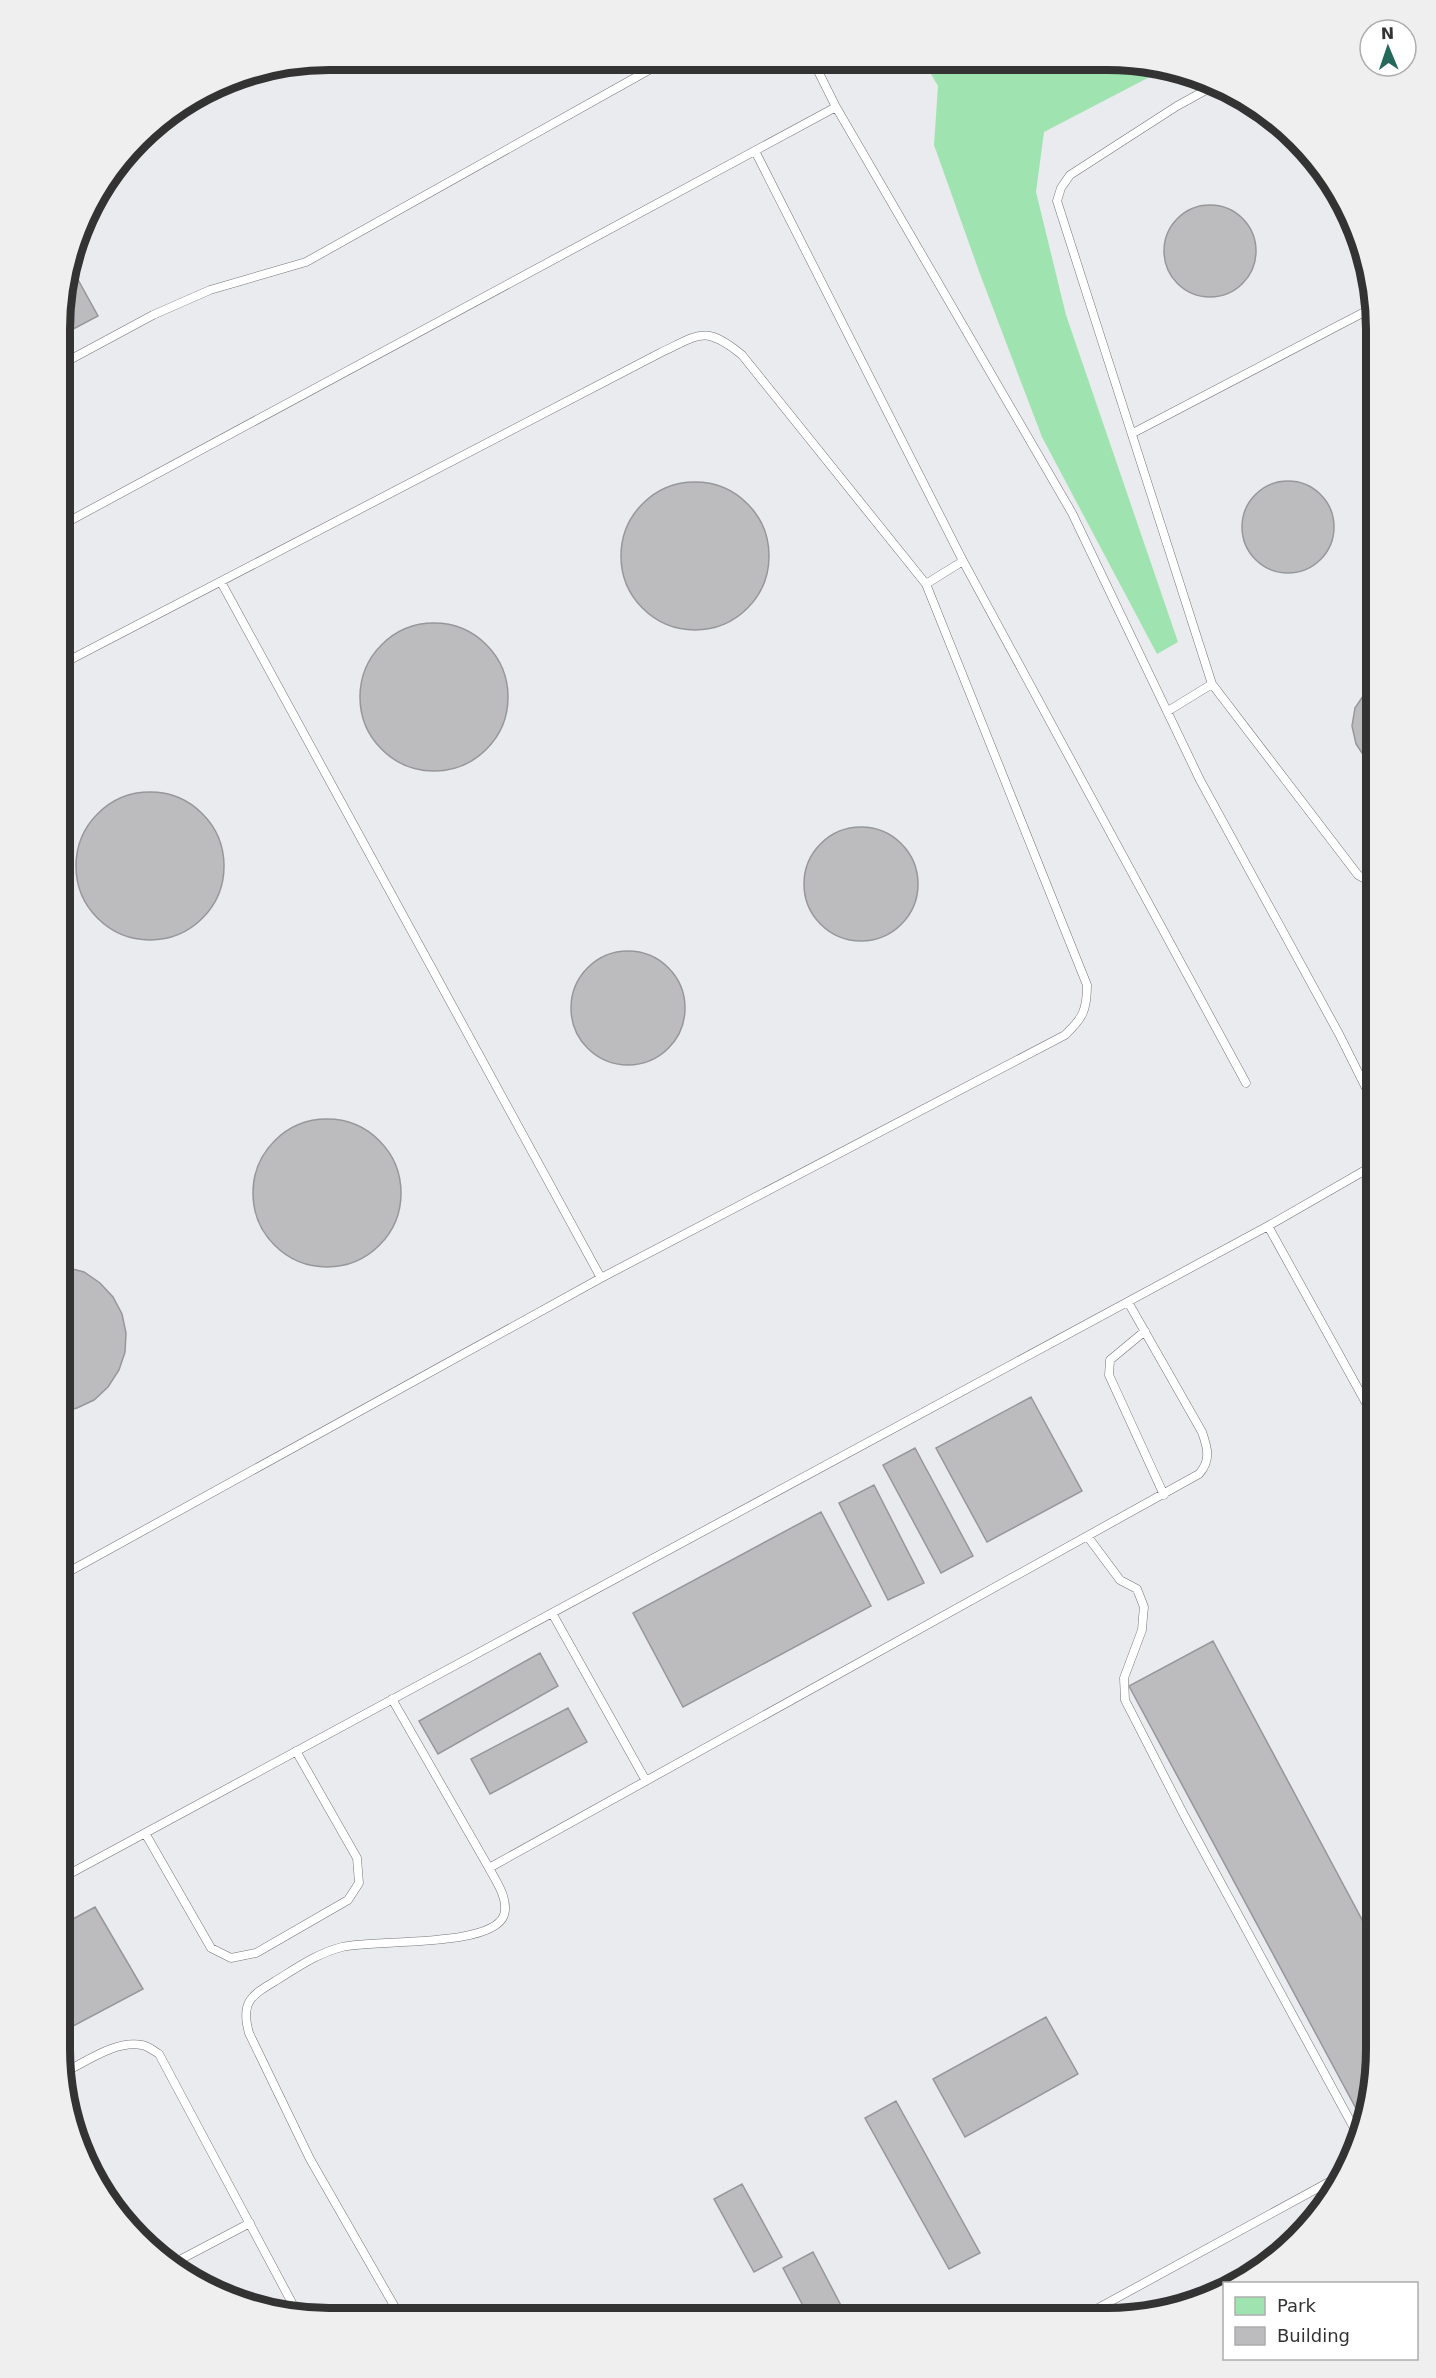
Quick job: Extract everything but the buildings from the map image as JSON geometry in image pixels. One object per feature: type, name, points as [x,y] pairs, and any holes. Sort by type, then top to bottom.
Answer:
[{"type":"lane","points":[[70,360],[153,315],[210,290],[306,262],[649,70]]},
{"type":"lane","points":[[818,70],[836,107],[1072,513],[1200,780],[1339,1034],[1366,1089]]},
{"type":"lane","points":[[1206,90],[1070,175],[1061,188],[1057,201],[1212,684],[1358,875],[1366,879]]},
{"type":"lane","points":[[70,521],[836,107]]},
{"type":"lane","points":[[755,151],[963,561],[1246,1083]]},
{"type":"lane","points":[[1133,433],[1365,312]]},
{"type":"lane","points":[[70,660],[660,353],[695,336],[710,335],[723,340],[742,356],[927,584],[1087,986],[1087,1003],[1080,1022],[1065,1035],[601,1278],[70,1571]]},
{"type":"lane","points":[[927,584],[963,561]]},
{"type":"lane","points":[[221,582],[601,1278]]},
{"type":"lane","points":[[1168,711],[1212,684]]},
{"type":"lane","points":[[70,1874],[1268,1226],[1366,1170]]},
{"type":"lane","points":[[1268,1226],[1366,1403]]},
{"type":"lane","points":[[489,1868],[1199,1474],[1207,1464],[1208,1450],[1202,1432],[1128,1302]]},
{"type":"lane","points":[[1145,1331],[1110,1360],[1108,1374],[1164,1495]]},
{"type":"lane","points":[[1088,1537],[1120,1580],[1137,1589],[1144,1607],[1142,1630],[1129,1659],[1124,1678],[1125,1700],[1184,1815],[1354,2127]]},
{"type":"lane","points":[[552,1612],[646,1780]]},
{"type":"lane","points":[[393,1699],[500,1888],[504,1902],[504,1915],[497,1924],[485,1931],[462,1938],[367,1944],[342,1947],[326,1953],[259,1991],[248,2001],[244,2016],[249,2033],[310,2159],[395,2308]]},
{"type":"lane","points":[[145,1833],[211,1948],[231,1958],[256,1953],[348,1900],[358,1883],[357,1858],[296,1751]]},
{"type":"lane","points":[[71,2069],[109,2050],[127,2044],[144,2045],[159,2054],[293,2305]]},
{"type":"lane","points":[[1098,2308],[1328,2182]]},
{"type":"lane","points":[[180,2260],[250,2223]]},
{"type":"green space","points":[[929,70],[1106,70],[1154,75],[1044,132],[1036,192],[1066,315],[1178,642],[1157,654],[1042,437],[934,145],[938,86]]}]
